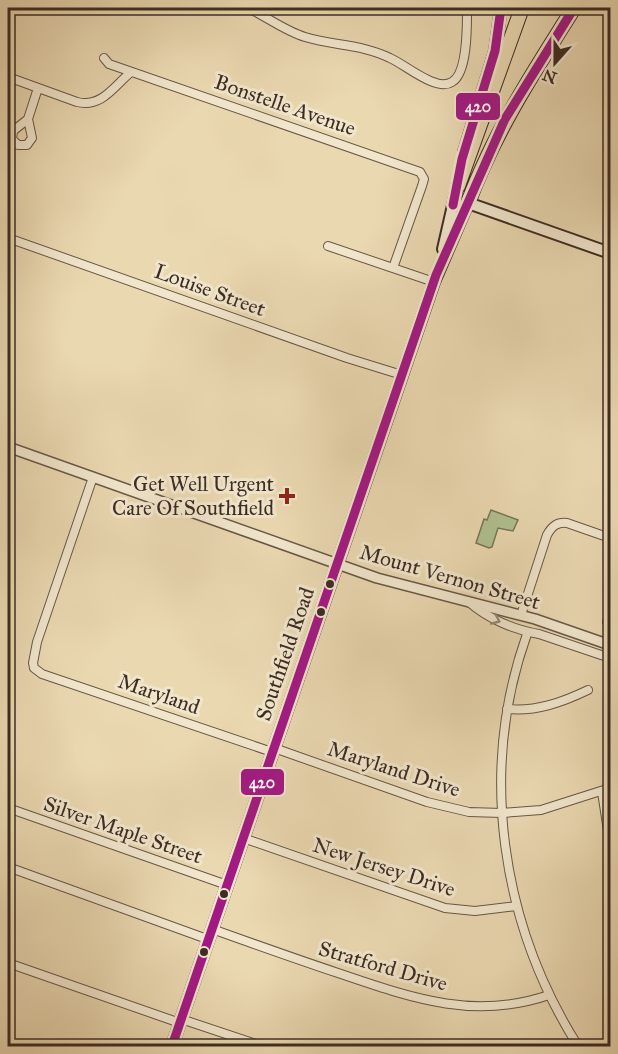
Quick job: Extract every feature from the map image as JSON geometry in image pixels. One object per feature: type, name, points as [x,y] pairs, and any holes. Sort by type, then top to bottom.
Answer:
[{"type":"highway","points":[[458,186],[522,8]]},
{"type":"highway","points":[[468,203],[505,119],[574,8]]},
{"type":"main road","name":"Southfield Road","points":[[172,1047],[435,278],[458,186],[462,159],[498,38],[501,8]]},
{"type":"main road","name":"Southfield Road","points":[[435,278],[468,203]]},
{"type":"main road","points":[[468,203],[610,253]]},
{"type":"street","points":[[248,8],[300,35],[372,50],[397,61],[434,83],[443,85],[453,82],[463,68],[467,8]]},
{"type":"street","name":"Bonstelle Avenue","points":[[104,58],[109,64],[131,72],[415,169],[424,178],[393,268]]},
{"type":"street","points":[[8,77],[77,102],[89,104],[102,99],[131,72]]},
{"type":"street","points":[[28,119],[38,88]]},
{"type":"street","name":"Louise Street","points":[[8,238],[356,361],[402,375]]},
{"type":"street","points":[[328,246],[393,268],[435,278]]},
{"type":"street","name":"Mount Vernon Street","points":[[8,447],[389,582],[521,615],[610,645]]},
{"type":"street","name":"Maryland","points":[[93,477],[36,642],[34,668],[42,674],[273,750]]},
{"type":"street","points":[[521,615],[547,535],[552,527],[556,524],[567,523],[610,538]]},
{"type":"street","points":[[468,602],[481,614],[527,634],[539,634],[610,658]]},
{"type":"street","points":[[607,622],[610,610]]},
{"type":"street","points":[[527,634],[516,666],[507,709],[501,766],[502,813],[507,856],[517,906],[533,957],[549,995],[578,1047]]},
{"type":"street","points":[[507,709],[540,707],[588,690]]},
{"type":"street","name":"Maryland Drive","points":[[273,750],[427,802],[470,812],[502,813],[549,809],[607,790]]},
{"type":"street","points":[[607,790],[610,844]]},
{"type":"street","name":"Silver Maple Street","points":[[8,808],[227,885]]},
{"type":"street","name":"New Jersey Drive","points":[[243,838],[445,908],[475,911],[517,906]]},
{"type":"street","name":"Stratford Drive","points":[[8,867],[210,934],[420,999],[449,1005],[482,1006],[549,995]]},
{"type":"street","points":[[8,963],[262,1047]]},
{"type":"green space","points":[[491,510],[518,520],[513,531],[498,528],[492,547],[489,548],[476,543],[484,519],[487,520]]},
{"type":"transit line","name":"420","points":[[453,205],[462,159],[495,51],[501,8]]},
{"type":"transit line","name":"420","points":[[172,1046],[436,275],[505,119],[574,8]]},
{"type":"place","name":"Get Well Urgent Care Of Southfield","points":[[287,496]]}]
